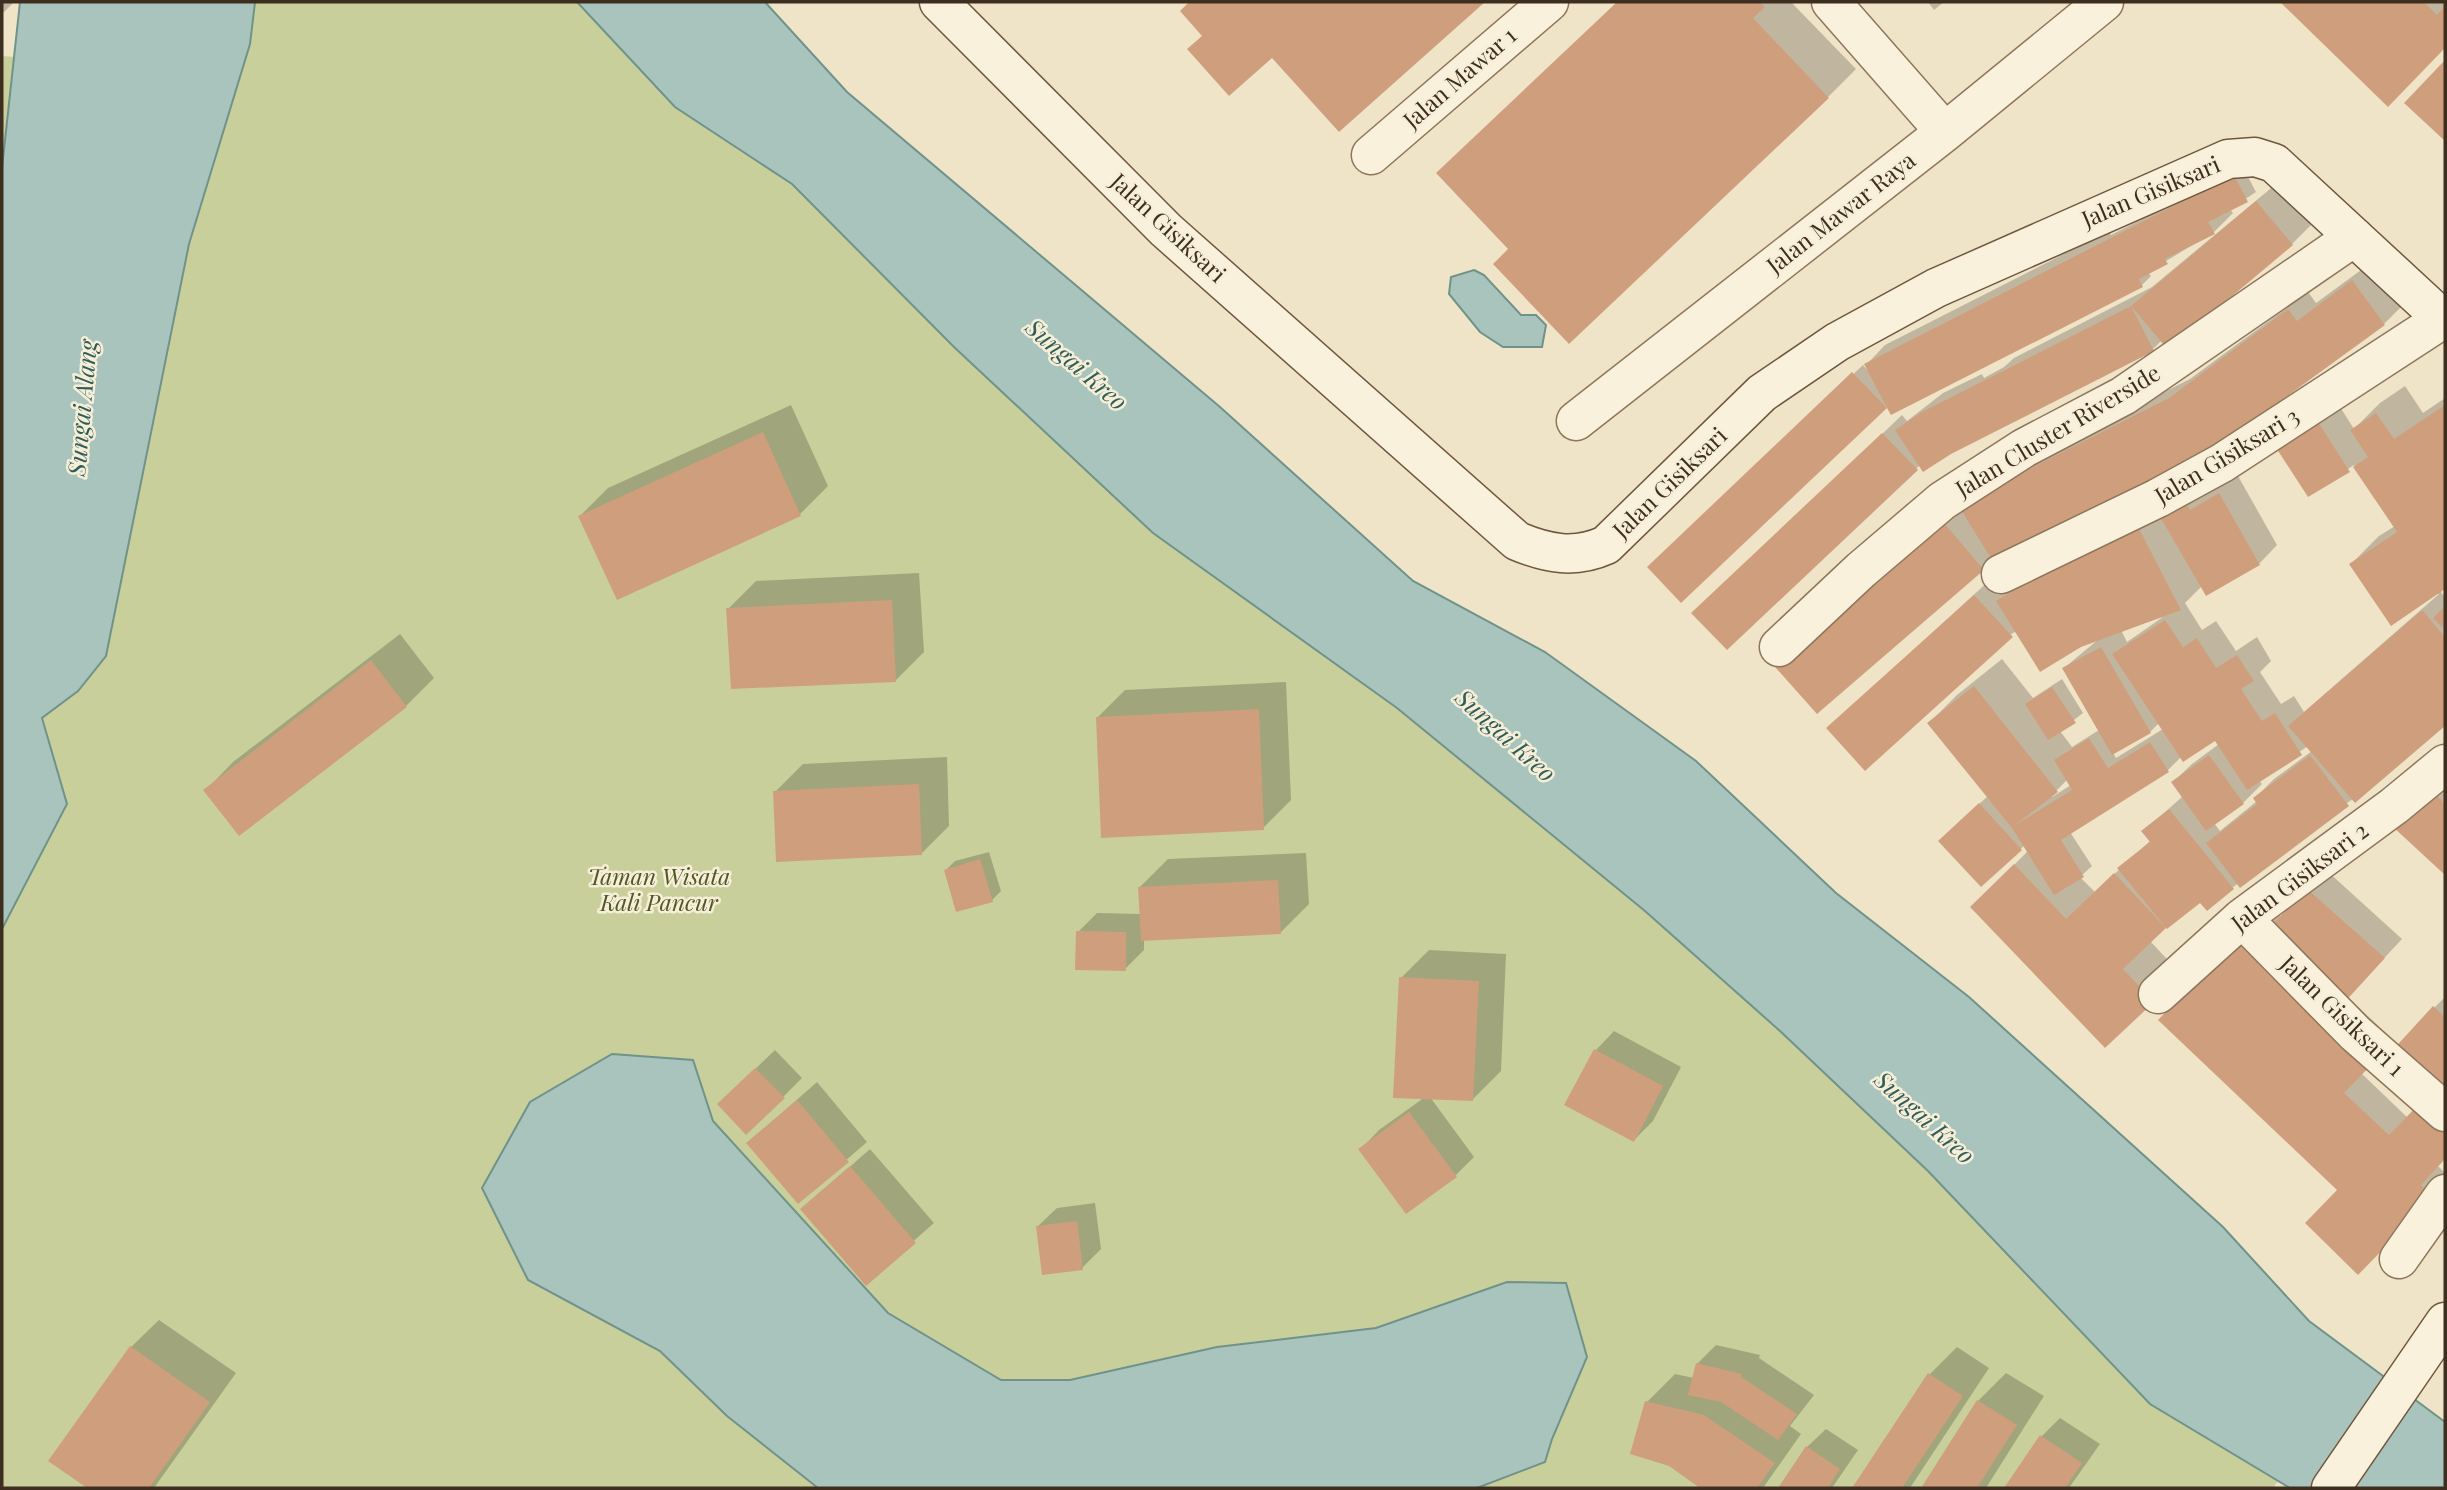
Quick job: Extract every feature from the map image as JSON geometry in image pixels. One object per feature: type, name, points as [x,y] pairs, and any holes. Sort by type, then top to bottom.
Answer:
[{"type":"street","name":"Jalan Gisiksari","points":[[939,2],[1166,230],[1517,541],[1546,553],[1590,552],[1606,545],[1762,393],[1837,342],[1936,288],[2228,159],[2255,156],[2274,163],[2444,320]]},
{"type":"street","name":"Jalan Mawar 1","points":[[1371,155],[1549,2]]},
{"type":"street","points":[[1831,2],[1945,132]]},
{"type":"street","name":"Jalan Mawar Raya","points":[[1576,421],[1945,132],[2104,2]]},
{"type":"street","name":"Jalan Cluster Riverside","points":[[1779,647],[1861,570],[1942,501],[2024,447],[2123,396],[2354,237]]},
{"type":"street","name":"Jalan Gisiksari 3","points":[[2001,575],[2158,498],[2222,463],[2444,320]]},
{"type":"street","name":"Jalan Gisiksari 2","points":[[2158,994],[2242,918],[2394,806],[2445,764]]},
{"type":"street","name":"Jalan Gisiksari 1","points":[[2242,918],[2355,1033],[2445,1112]]},
{"type":"street","points":[[2399,1259],[2445,1194]]},
{"type":"street","points":[[2331,1488],[2443,1325]]},
{"type":"green space","name":"Taman Wisata Kali Pancur","points":[[255,2],[577,2],[675,107],[792,183],[954,347],[1153,533],[1397,708],[1645,911],[1780,1031],[1928,1171],[2150,1404],[2278,1481],[2273,1488],[2,1488],[2,929],[67,804],[42,718],[78,691],[106,656],[189,244],[250,44]]},
{"type":"green space","points":[[2,56],[15,57],[2,168]]},
{"type":"water","name":"Sungai Alang","points":[[20,2],[255,2],[250,44],[189,244],[106,656],[78,691],[42,718],[67,804],[2,929],[2,168]]},
{"type":"water","name":"Sungai Kreo","points":[[577,2],[765,2],[847,92],[1220,407],[1413,581],[1545,652],[1696,761],[1836,893],[1969,997],[2223,1227],[2309,1321],[2445,1422],[2445,1488],[2290,1488],[2150,1404],[1928,1171],[1780,1031],[1645,911],[1397,708],[1153,533],[954,347],[792,184],[675,107]]},
{"type":"water","points":[[1474,270],[1484,275],[1521,315],[1536,315],[1546,325],[1542,347],[1503,347],[1480,332],[1449,294],[1451,277]]},
{"type":"water","points":[[612,1054],[693,1060],[713,1121],[888,1313],[1001,1380],[1070,1380],[1217,1347],[1376,1328],[1507,1282],[1566,1283],[1587,1357],[1545,1462],[1477,1488],[818,1488],[727,1416],[660,1351],[528,1280],[482,1188],[530,1102]]},
{"type":"building","points":[[1189,2],[1485,2],[1339,132],[1272,58],[1229,96],[1187,49],[1202,36],[1180,11]]},
{"type":"building","points":[[1617,2],[1760,2],[1765,7],[1753,18],[1829,98],[1569,344],[1493,264],[1508,249],[1436,173]]},
{"type":"building","points":[[2280,2],[2424,2],[2437,15],[2445,6],[2445,48],[2388,107]]},
{"type":"building","points":[[2445,60],[2445,141],[2404,103]]},
{"type":"building","points":[[2234,175],[2248,202],[2208,222],[2215,234],[2165,259],[2168,264],[2139,279],[2143,287],[1891,415],[1864,364]]},
{"type":"building","points":[[2256,201],[2293,245],[2168,350],[2131,306]]},
{"type":"building","points":[[2352,280],[2385,325],[2205,456],[1995,565],[1958,505],[2169,398],[2288,309],[2297,321]]},
{"type":"building","points":[[2131,306],[2154,351],[1951,454],[1923,472],[1895,430],[1922,412]]},
{"type":"building","points":[[1852,372],[1887,408],[1681,603],[1647,567]]},
{"type":"building","points":[[2445,405],[2445,589],[2391,626],[2349,564],[2397,532],[2353,467],[2368,457],[2350,430],[2376,413],[2394,439]]},
{"type":"building","points":[[2315,417],[2350,472],[2308,497],[2273,443]]},
{"type":"building","points":[[763,432],[801,516],[617,600],[578,516]]},
{"type":"building","points":[[1882,433],[1918,470],[1727,650],[1691,613]]},
{"type":"building","points":[[2219,493],[2260,565],[2206,596],[2159,515],[2185,501],[2190,510]]},
{"type":"building","points":[[2134,519],[2181,610],[2081,647],[2040,672],[1996,601]]},
{"type":"building","points":[[1943,522],[1984,570],[1817,714],[1775,667]]},
{"type":"building","points":[[1974,595],[2013,637],[1865,771],[1826,728]]},
{"type":"building","points":[[892,600],[896,682],[731,689],[726,608]]},
{"type":"building","points":[[2445,606],[2445,630],[2433,618]]},
{"type":"building","points":[[2422,610],[2445,637],[2445,726],[2355,803],[2288,726]]},
{"type":"building","points":[[2165,620],[2183,647],[2197,638],[2216,668],[2237,655],[2254,681],[2241,689],[2262,721],[2275,713],[2302,755],[2247,790],[2215,741],[2183,762],[2112,654]]},
{"type":"building","points":[[2101,647],[2151,733],[2112,755],[2062,668]]},
{"type":"building","points":[[371,660],[407,707],[239,836],[203,790]]},
{"type":"building","points":[[1974,686],[2058,792],[2014,826],[2072,790],[2054,760],[2089,738],[2108,768],[2150,742],[2169,772],[2061,840],[2084,877],[2054,895],[2012,828],[1927,723]]},
{"type":"building","points":[[2052,687],[2076,723],[2048,740],[2025,704]]},
{"type":"building","points":[[1259,709],[1264,830],[1101,838],[1096,717]]},
{"type":"building","points":[[2209,755],[2244,804],[2206,831],[2171,782]]},
{"type":"building","points":[[2310,755],[2349,806],[2240,888],[2206,843],[2257,804],[2253,798]]},
{"type":"building","points":[[919,784],[922,855],[776,862],[773,791]]},
{"type":"building","points":[[2428,787],[2445,804],[2445,875],[2392,826]]},
{"type":"building","points":[[1979,803],[2022,850],[1981,887],[1938,841]]},
{"type":"building","points":[[2169,809],[2234,889],[2207,911],[2200,903],[2167,929],[2117,868],[2150,842],[2141,831]]},
{"type":"building","points":[[980,859],[993,902],[956,912],[944,870]]},
{"type":"building","points":[[2014,864],[2066,919],[2114,873],[2166,928],[2123,969],[2154,1002],[2105,1048],[1970,907]]},
{"type":"building","points":[[1278,880],[1281,934],[1141,941],[1138,887]]},
{"type":"building","points":[[2306,888],[2385,958],[2342,1005],[2264,934]]},
{"type":"building","points":[[1076,931],[1126,932],[1126,971],[1075,970]]},
{"type":"building","points":[[2242,933],[2376,1060],[2344,1093],[2389,1135],[2421,1102],[2445,1125],[2445,1159],[2421,1185],[2433,1198],[2358,1275],[2305,1223],[2337,1190],[2158,1020]]},
{"type":"building","points":[[1399,977],[1479,981],[1473,1101],[1393,1098]]},
{"type":"building","points":[[2433,1006],[2445,1017],[2445,1103],[2390,1053]]},
{"type":"building","points":[[1594,1049],[1663,1086],[1634,1142],[1564,1105]]},
{"type":"building","points":[[755,1068],[785,1098],[746,1135],[717,1104]]},
{"type":"building","points":[[797,1100],[849,1162],[798,1204],[746,1143]]},
{"type":"building","points":[[1409,1112],[1457,1177],[1406,1214],[1358,1149]]},
{"type":"building","points":[[850,1166],[916,1243],[866,1286],[800,1209]]},
{"type":"building","points":[[1077,1221],[1083,1270],[1042,1275],[1036,1226]]},
{"type":"building","points":[[130,1346],[210,1402],[149,1488],[87,1488],[48,1461]]},
{"type":"building","points":[[1696,1363],[1742,1374],[1741,1377],[1797,1414],[1778,1440],[1721,1402],[1688,1395]]},
{"type":"building","points":[[1928,1373],[1963,1396],[1902,1488],[1852,1488]]},
{"type":"building","points":[[1977,1400],[2017,1425],[1977,1488],[1921,1488]]},
{"type":"building","points":[[1645,1401],[1704,1415],[1775,1463],[1757,1488],[1700,1488],[1669,1466],[1630,1454]]},
{"type":"building","points":[[2040,1435],[2082,1463],[2065,1488],[2004,1488]]},
{"type":"building","points":[[1806,1446],[1840,1469],[1828,1488],[1778,1488]]}]
